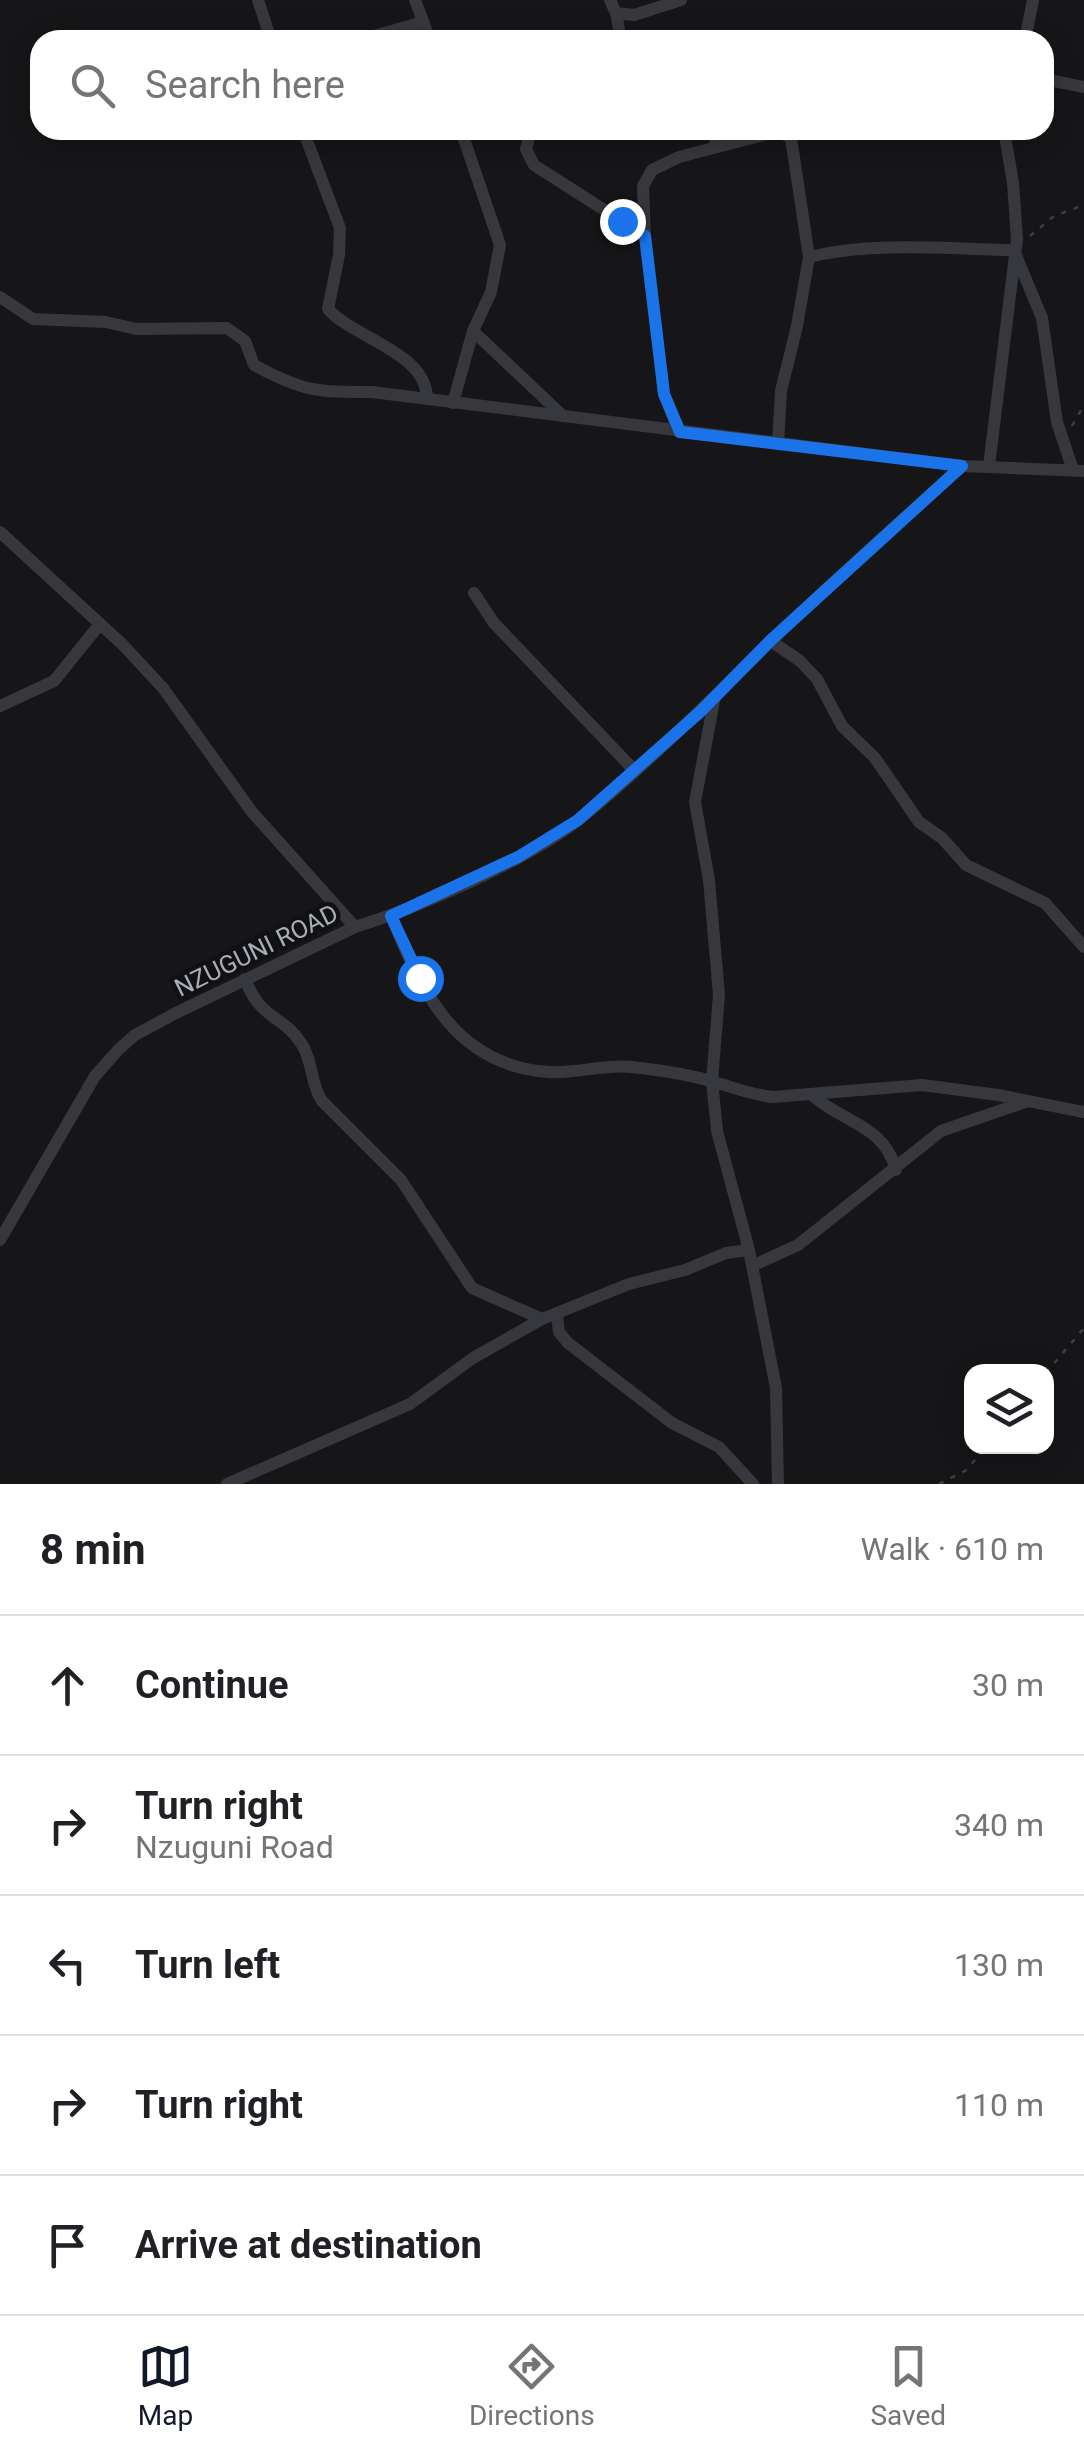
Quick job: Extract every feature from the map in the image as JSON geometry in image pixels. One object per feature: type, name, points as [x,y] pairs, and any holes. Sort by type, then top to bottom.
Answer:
[{"type":"street","points":[[258,0],[268,30]]},
{"type":"street","points":[[415,0],[426,30]]},
{"type":"street","points":[[613,7],[634,15],[681,0]]},
{"type":"street","points":[[1026,30],[1033,0]]},
{"type":"street","points":[[395,30],[423,22]]},
{"type":"street","points":[[1054,81],[1084,87]]},
{"type":"street","points":[[307,140],[340,228],[328,309],[401,357],[426,383],[428,400]]},
{"type":"street","points":[[453,403],[473,332],[491,292],[500,246],[464,140]]},
{"type":"street","points":[[528,140],[526,149],[534,166],[645,236]]},
{"type":"street","points":[[716,140],[718,145]]},
{"type":"street","points":[[680,432],[664,394],[645,236],[643,186],[652,170],[679,157],[739,140]]},
{"type":"street","points":[[778,444],[781,391],[798,326],[809,257],[791,140]]},
{"type":"street","points":[[989,466],[1014,250],[1013,183],[1006,140]]},
{"type":"street","points":[[809,257],[830,252],[914,249],[1014,250]]},
{"type":"street","points":[[0,297],[33,318],[106,322],[136,329],[227,328],[245,341],[254,366],[291,385],[322,392],[372,392],[962,466],[1078,471],[1064,440],[1051,385],[1042,318],[1014,250]]},
{"type":"street","points":[[473,332],[562,416]]},
{"type":"street","name":"NZUGUNI ROAD","points":[[0,1240],[4,1223],[95,1076],[119,1049],[176,1012],[355,926],[391,916],[518,857],[578,820],[962,466]]},
{"type":"street","points":[[0,532],[163,688],[252,812],[355,926]]},
{"type":"street","points":[[474,594],[494,623],[634,770]]},
{"type":"street","points":[[0,706],[54,681],[100,624]]},
{"type":"street","points":[[771,640],[800,661],[817,680],[842,726],[875,758],[924,827],[942,838],[966,865],[1045,903],[1084,946]]},
{"type":"street","points":[[714,698],[695,802],[709,880],[719,995],[712,1081],[717,1131],[749,1250],[776,1388],[778,1484]]},
{"type":"street","points":[[391,916],[436,1010],[481,1053],[496,1061],[544,1072],[627,1066],[712,1081],[754,1095],[813,1096],[856,1088],[922,1085],[1084,1112]]},
{"type":"street","points":[[245,979],[260,1009],[302,1044],[314,1090],[322,1102],[401,1180],[472,1288],[549,1317],[568,1343],[672,1422],[719,1447],[753,1484]]},
{"type":"street","points":[[813,1096],[880,1138],[896,1170]]},
{"type":"street","points":[[752,1266],[798,1245],[941,1131],[1026,1102]]},
{"type":"street","points":[[226,1484],[410,1404],[473,1358],[549,1317],[617,1288],[685,1270],[726,1253],[749,1250]]},
{"type":"path","points":[[1014,250],[1054,216],[1084,204]]},
{"type":"path","points":[[1064,440],[1084,405]]},
{"type":"path","points":[[1054,1364],[1084,1328]]},
{"type":"path","points":[[939,1484],[965,1471],[981,1454]]},
{"type":"route","points":[[420,978],[391,916],[518,857],[578,820],[700,712],[771,640],[962,466],[680,432],[664,394],[645,236],[622,221]]}]
